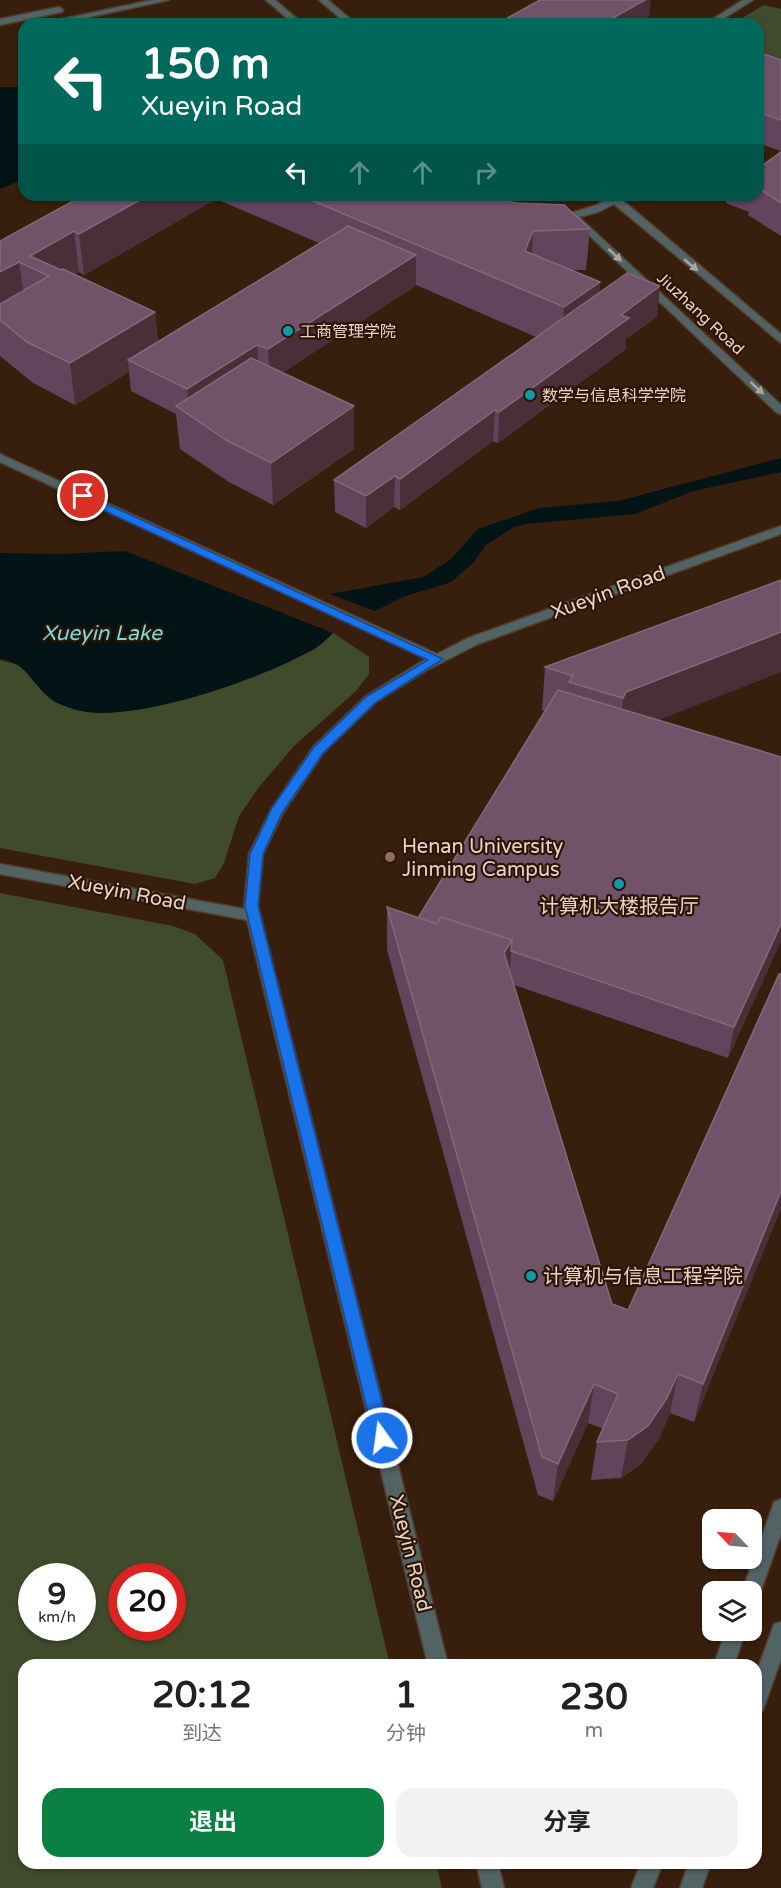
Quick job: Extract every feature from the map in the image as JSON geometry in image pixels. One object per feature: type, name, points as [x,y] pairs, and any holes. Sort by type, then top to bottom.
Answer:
[{"type":"lane","points":[[20,18],[113,0]]},
{"type":"lane","points":[[74,18],[165,0]]},
{"type":"lane","points":[[270,0],[292,18]]},
{"type":"lane","points":[[323,0],[345,18]]},
{"type":"lane","points":[[719,18],[749,0]]},
{"type":"lane","points":[[0,9],[4,21]]},
{"type":"lane","points":[[0,32],[18,29]]},
{"type":"lane","points":[[498,201],[520,211]]},
{"type":"lane","points":[[556,216],[598,209],[611,201]]},
{"type":"lane","name":"Jiuzhang Road","points":[[622,201],[781,340]]},
{"type":"lane","name":"Jiuzhang Road","points":[[572,215],[781,411]]},
{"type":"lane","points":[[0,458],[437,659]]},
{"type":"lane","name":"Xueyin Road","points":[[437,1659],[251,906],[256,854],[277,812],[319,750],[371,699],[437,659],[473,641],[781,530]]},
{"type":"lane","name":"Xueyin Road","points":[[0,868],[254,916]]},
{"type":"lane","points":[[755,1581],[781,1508]]},
{"type":"lane","points":[[762,1686],[781,1631]]},
{"type":"lane","points":[[726,1659],[732,1641]]},
{"type":"lane","points":[[488,1869],[493,1888]]},
{"type":"lane","points":[[642,1888],[650,1869]]},
{"type":"lane","points":[[691,1888],[698,1869]]},
{"type":"green space","points":[[764,5],[781,9],[781,63],[764,61],[764,18],[742,18]]},
{"type":"green space","points":[[333,633],[369,657],[369,674],[356,691],[294,746],[259,787],[239,816],[224,863],[215,878],[195,884],[0,848],[0,660],[22,666],[33,681],[135,710],[228,686],[314,650]]},
{"type":"green space","points":[[0,893],[173,926],[195,934],[223,960],[389,1659],[18,1659],[18,1869],[437,1869],[442,1888],[0,1888]]},
{"type":"water","points":[[0,87],[18,87],[18,182],[0,189]]},
{"type":"water","points":[[781,458],[781,472],[693,491],[635,514],[514,527],[486,545],[472,564],[451,582],[403,597],[375,611],[330,594],[423,577],[450,560],[478,529],[539,508],[618,501]]},
{"type":"water","name":"Xueyin Lake","points":[[125,551],[333,633],[318,646],[290,662],[229,686],[159,706],[97,713],[73,709],[56,703],[23,669],[0,659],[0,553],[60,554]]},
{"type":"building","points":[[540,0],[645,0],[613,18],[507,18]]},
{"type":"building","points":[[764,54],[781,60],[781,120],[764,114]]},
{"type":"building","points":[[781,152],[781,203],[764,192],[764,164]]},
{"type":"building","points":[[73,201],[138,201],[79,234],[74,231],[30,256],[155,312],[70,363],[27,342],[0,320],[0,304],[49,276],[19,262],[0,272],[0,241]]},
{"type":"building","points":[[313,201],[506,201],[564,205],[590,229],[533,231],[525,251],[600,282],[564,307]]},
{"type":"building","points":[[348,226],[416,255],[268,349],[257,345],[187,389],[128,360]]},
{"type":"building","points":[[627,273],[660,286],[621,315],[629,318],[499,412],[495,410],[400,479],[395,476],[366,496],[334,480]]},
{"type":"building","points":[[251,358],[354,406],[271,463],[226,440],[176,406]]},
{"type":"building","points":[[781,580],[781,632],[626,692],[623,698],[569,682],[573,676],[545,667]]},
{"type":"building","name":"计算机大楼报告厅","points":[[558,690],[781,757],[781,924],[734,1027],[511,951],[512,940],[441,917],[437,924],[418,918]]},
{"type":"building","name":"计算机与信息工程学院","points":[[387,907],[437,924],[441,917],[512,940],[504,953],[612,1304],[628,1310],[779,974],[781,974],[781,1191],[703,1384],[678,1374],[667,1398],[648,1426],[628,1440],[597,1442],[618,1394],[594,1384],[558,1464],[542,1457]]},
{"type":"place","name":"工商管理学院","points":[[288,331]]},
{"type":"place","name":"数学与信息科学学院","points":[[530,395]]},
{"type":"place","name":"Henan University Jinming Campus","points":[[390,857]]},
{"type":"place","name":"计算机大楼报告厅","points":[[619,884]]},
{"type":"place","name":"计算机与信息工程学院","points":[[531,1276]]},
{"type":"route","points":[[83,496],[437,659],[371,699],[319,750],[277,812],[256,854],[251,906],[382,1438]]}]
